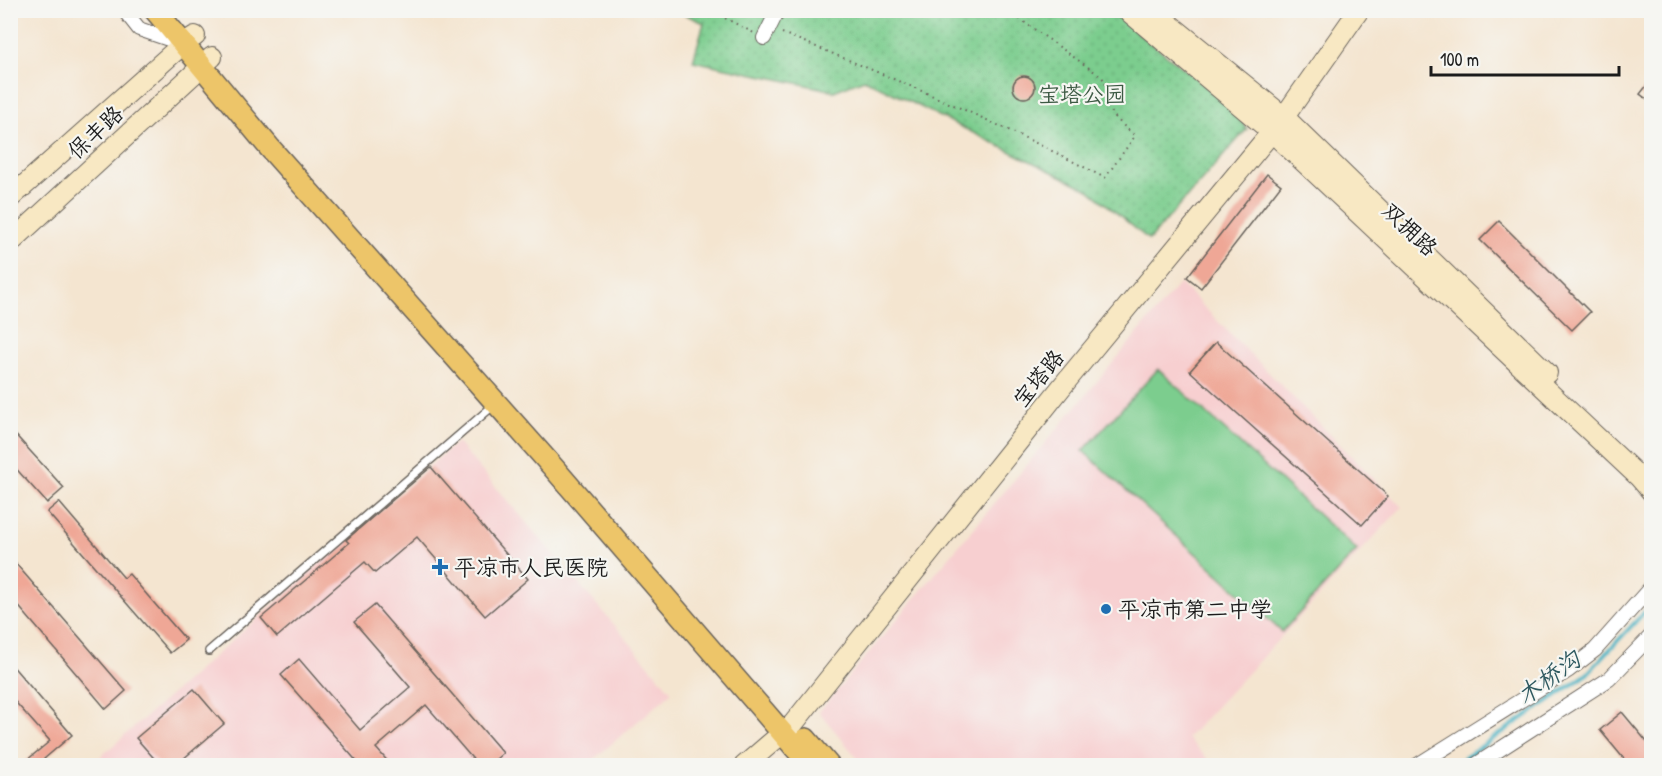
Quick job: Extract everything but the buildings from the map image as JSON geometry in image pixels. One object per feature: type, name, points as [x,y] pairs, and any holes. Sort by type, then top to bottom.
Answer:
[{"type":"main road","points":[[155,10],[189,40],[270,147],[496,403],[616,530]]},
{"type":"main road","points":[[174,10],[189,40]]},
{"type":"main road","name":"双拥路","points":[[1127,10],[1272,132],[1652,492]]},
{"type":"main road","name":"双拥路","points":[[1152,10],[1284,117],[1652,476]]},
{"type":"main road","name":"宝塔路","points":[[744,765],[788,728],[1068,379],[1284,117],[1359,10]]},
{"type":"main road","name":"保丰路","points":[[10,198],[189,40]]},
{"type":"main road","points":[[207,62],[280,138],[788,728],[829,765]]},
{"type":"main road","name":"保丰路","points":[[10,243],[207,62]]},
{"type":"main road","points":[[788,728],[811,765]]},
{"type":"street","points":[[124,10],[139,29],[189,40]]},
{"type":"street","points":[[767,33],[778,10]]},
{"type":"street","points":[[1416,765],[1569,670],[1595,651],[1652,586]]},
{"type":"street","points":[[1474,765],[1609,679],[1652,635]]},
{"type":"lane","points":[[209,651],[496,403]]},
{"type":"path","points":[[709,10],[767,33],[843,58],[1048,148],[1105,178],[1135,136],[1108,107],[1109,89],[1102,77],[1007,10]]},
{"type":"shaded area","name":"平凉市第二中学","points":[[1180,283],[1402,507],[1187,738],[1213,765],[863,765],[819,712]]},
{"type":"shaded area","name":"平凉市人民医院","points":[[457,442],[672,692],[587,765],[90,766]]},
{"type":"green space","name":"宝塔公园","points":[[677,11],[1110,11],[1205,85],[1236,112],[1247,129],[1149,240],[1089,190],[864,79],[834,91],[693,61],[704,23]]},
{"type":"green space","points":[[1158,369],[1357,550],[1282,632],[1083,451]]},
{"type":"waterway","name":"木桥沟","points":[[1453,766],[1586,675],[1652,604]]},
{"type":"place","name":"平凉市人民医院","points":[[440,567]]},
{"type":"place","name":"平凉市第二中学","points":[[1106,609]]}]
